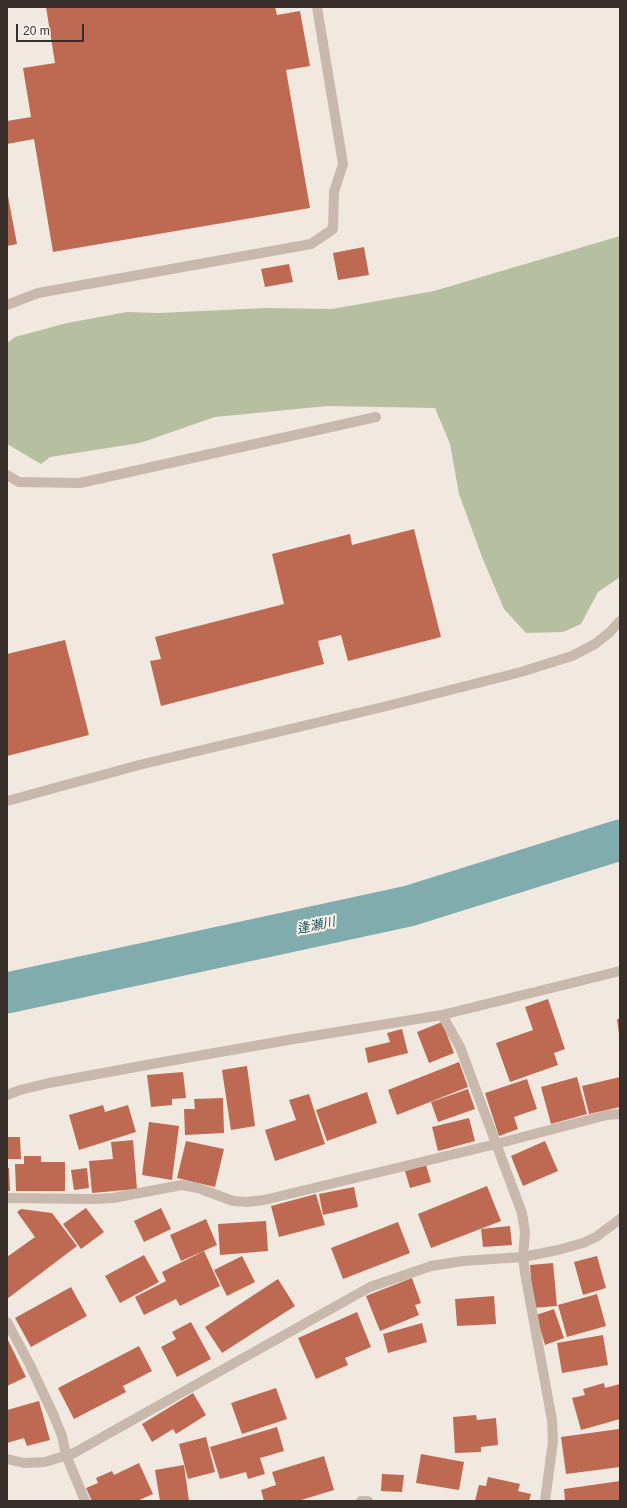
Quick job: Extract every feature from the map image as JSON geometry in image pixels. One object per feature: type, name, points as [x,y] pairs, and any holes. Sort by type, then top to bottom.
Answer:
[{"type":"street","points":[[7,305],[38,293],[311,244],[333,229],[334,192],[343,164],[317,7]]},
{"type":"street","points":[[7,475],[19,482],[80,484],[376,417]]},
{"type":"street","points":[[7,801],[139,765],[387,706],[521,672],[572,656],[595,644],[610,632],[620,621]]},
{"type":"street","points":[[7,1095],[20,1090],[49,1083],[130,1068],[442,1015],[620,971]]},
{"type":"street","points":[[442,1015],[460,1048],[522,1213],[525,1232],[523,1257],[552,1420],[553,1441],[545,1501]]},
{"type":"street","points":[[7,1198],[113,1198],[182,1185],[198,1188],[233,1201],[247,1202],[264,1200],[496,1144],[607,1115],[620,1114]]},
{"type":"street","points":[[7,1459],[24,1463],[44,1462],[74,1453],[370,1287],[431,1266],[463,1261],[523,1257],[558,1250],[583,1243],[596,1237],[620,1219]]},
{"type":"street","points":[[7,1322],[30,1365],[54,1416],[62,1436],[66,1455],[85,1501]]},
{"type":"street","points":[[361,1501],[368,1501]]},
{"type":"green space","points":[[620,236],[620,577],[598,592],[581,624],[563,632],[526,633],[504,609],[482,557],[459,494],[450,444],[435,408],[327,406],[215,417],[140,443],[50,457],[41,464],[7,444],[7,343],[15,337],[67,323],[127,312],[158,313],[267,308],[332,309],[434,291]]},
{"type":"building","points":[[46,7],[275,7],[277,15],[300,11],[310,66],[286,70],[310,208],[53,252],[34,139],[7,144],[7,121],[31,117],[23,68],[55,63]]},
{"type":"building","points":[[7,191],[17,244],[7,246]]},
{"type":"building","points":[[364,247],[369,275],[338,280],[333,253]]},
{"type":"building","points":[[289,264],[293,282],[265,287],[261,269]]},
{"type":"building","points":[[414,529],[441,637],[348,661],[341,635],[318,641],[324,664],[161,706],[150,661],[161,659],[155,637],[284,604],[272,554],[350,534],[352,545]]},
{"type":"building","points":[[65,640],[89,735],[7,756],[7,654]]},
{"type":"building","points":[[548,999],[565,1049],[554,1053],[558,1065],[510,1082],[496,1043],[533,1030],[525,1007]]},
{"type":"building","points":[[617,1019],[620,1019],[620,1034],[619,1034]]},
{"type":"building","points":[[442,1022],[454,1053],[429,1063],[417,1032]]},
{"type":"building","points":[[402,1029],[408,1053],[368,1063],[365,1048],[390,1042],[387,1033]]},
{"type":"building","points":[[459,1062],[468,1087],[397,1115],[388,1090]]},
{"type":"building","points":[[247,1066],[255,1126],[231,1130],[222,1070]]},
{"type":"building","points":[[183,1072],[186,1098],[172,1099],[172,1105],[151,1107],[147,1075]]},
{"type":"building","points":[[577,1077],[587,1114],[551,1124],[541,1087]]},
{"type":"building","points":[[620,1077],[620,1107],[589,1114],[582,1086]]},
{"type":"building","points":[[527,1079],[537,1109],[514,1117],[518,1129],[499,1136],[485,1093]]},
{"type":"building","points":[[468,1089],[475,1109],[438,1122],[431,1102]]},
{"type":"building","points":[[367,1092],[377,1123],[327,1141],[316,1110]]},
{"type":"building","points":[[309,1094],[325,1144],[275,1161],[265,1130],[296,1120],[289,1100]]},
{"type":"building","points":[[223,1098],[224,1133],[185,1135],[184,1109],[195,1109],[194,1099]]},
{"type":"building","points":[[103,1105],[105,1112],[128,1105],[136,1132],[79,1150],[69,1115]]},
{"type":"building","points":[[469,1118],[475,1141],[438,1151],[432,1127]]},
{"type":"building","points":[[149,1122],[179,1126],[172,1180],[142,1175]]},
{"type":"building","points":[[7,1137],[20,1137],[21,1159],[7,1159]]},
{"type":"building","points":[[133,1140],[137,1189],[92,1193],[89,1161],[113,1159],[111,1142]]},
{"type":"building","points":[[186,1141],[224,1149],[215,1187],[177,1178]]},
{"type":"building","points":[[545,1141],[558,1171],[523,1186],[511,1156]]},
{"type":"building","points":[[24,1156],[41,1156],[41,1162],[65,1162],[65,1191],[16,1191],[15,1164],[24,1164]]},
{"type":"building","points":[[426,1165],[431,1182],[410,1188],[405,1171]]},
{"type":"building","points":[[7,1168],[9,1168],[10,1191],[7,1191]]},
{"type":"building","points":[[87,1168],[89,1188],[74,1190],[71,1170]]},
{"type":"building","points":[[487,1186],[501,1221],[431,1248],[418,1214]]},
{"type":"building","points":[[354,1187],[358,1207],[323,1215],[319,1194]]},
{"type":"building","points":[[316,1194],[325,1225],[279,1237],[271,1206]]},
{"type":"building","points":[[86,1208],[104,1232],[81,1249],[63,1224]]},
{"type":"building","points":[[161,1208],[171,1229],[144,1242],[134,1221]]},
{"type":"building","points":[[21,1209],[52,1213],[77,1246],[7,1299],[7,1257],[35,1237],[17,1212]]},
{"type":"building","points":[[206,1219],[217,1245],[181,1261],[170,1235]]},
{"type":"building","points":[[266,1221],[268,1251],[220,1255],[218,1224]]},
{"type":"building","points":[[398,1222],[410,1253],[343,1279],[331,1248]]},
{"type":"building","points":[[510,1226],[512,1245],[483,1247],[481,1229]]},
{"type":"building","points":[[204,1251],[220,1286],[180,1306],[176,1299],[144,1315],[135,1297],[166,1281],[162,1272]]},
{"type":"building","points":[[144,1255],[159,1282],[120,1303],[105,1276]]},
{"type":"building","points":[[242,1256],[255,1282],[227,1296],[214,1270]]},
{"type":"building","points":[[597,1256],[606,1288],[583,1295],[574,1262]]},
{"type":"building","points":[[553,1263],[557,1306],[533,1308],[530,1265]]},
{"type":"building","points":[[412,1278],[421,1303],[415,1305],[419,1315],[380,1331],[366,1296]]},
{"type":"building","points":[[278,1279],[295,1306],[222,1353],[205,1327]]},
{"type":"building","points":[[71,1287],[87,1316],[31,1347],[15,1318]]},
{"type":"building","points":[[597,1294],[606,1326],[567,1337],[558,1305]]},
{"type":"building","points":[[494,1296],[496,1324],[457,1326],[455,1299]]},
{"type":"building","points":[[554,1309],[564,1338],[545,1345],[536,1315]]},
{"type":"building","points":[[357,1312],[371,1347],[345,1358],[348,1365],[316,1379],[298,1338]]},
{"type":"building","points":[[191,1322],[211,1359],[177,1377],[161,1347],[176,1339],[172,1332]]},
{"type":"building","points":[[422,1323],[427,1342],[388,1353],[383,1334]]},
{"type":"building","points":[[603,1335],[608,1365],[562,1373],[557,1343]]},
{"type":"building","points":[[7,1338],[26,1377],[7,1386]]},
{"type":"building","points":[[139,1346],[152,1371],[123,1386],[126,1392],[74,1419],[58,1388]]},
{"type":"building","points":[[604,1383],[605,1388],[620,1384],[620,1419],[581,1430],[572,1398],[585,1395],[583,1389]]},
{"type":"building","points":[[276,1388],[287,1419],[242,1434],[231,1403]]},
{"type":"building","points":[[193,1393],[206,1415],[176,1434],[173,1429],[152,1442],[142,1424]]},
{"type":"building","points":[[39,1401],[50,1440],[27,1446],[24,1438],[7,1443],[7,1410]]},
{"type":"building","points":[[476,1415],[477,1420],[496,1418],[498,1445],[481,1447],[481,1452],[455,1453],[453,1417]]},
{"type":"building","points":[[277,1427],[284,1451],[260,1458],[265,1474],[248,1479],[246,1472],[220,1479],[210,1447]]},
{"type":"building","points":[[619,1429],[620,1467],[566,1474],[561,1437]]},
{"type":"building","points":[[206,1437],[215,1472],[188,1479],[179,1444]]},
{"type":"building","points":[[421,1454],[464,1462],[459,1490],[416,1483]]},
{"type":"building","points":[[324,1456],[334,1490],[298,1501],[264,1501],[261,1490],[276,1485],[272,1472]]},
{"type":"building","points":[[139,1463],[153,1494],[137,1501],[92,1501],[86,1488],[98,1483],[96,1478],[112,1471],[114,1475]]},
{"type":"building","points":[[184,1465],[189,1501],[160,1501],[155,1470]]},
{"type":"building","points":[[382,1474],[404,1475],[402,1492],[381,1491]]},
{"type":"building","points":[[488,1477],[520,1484],[518,1491],[531,1494],[529,1501],[475,1501],[479,1485],[486,1486]]},
{"type":"building","points":[[620,1481],[620,1501],[565,1501],[564,1489]]},
{"type":"waterway","name":"逢瀬川","points":[[7,993],[409,906],[620,840]]}]
